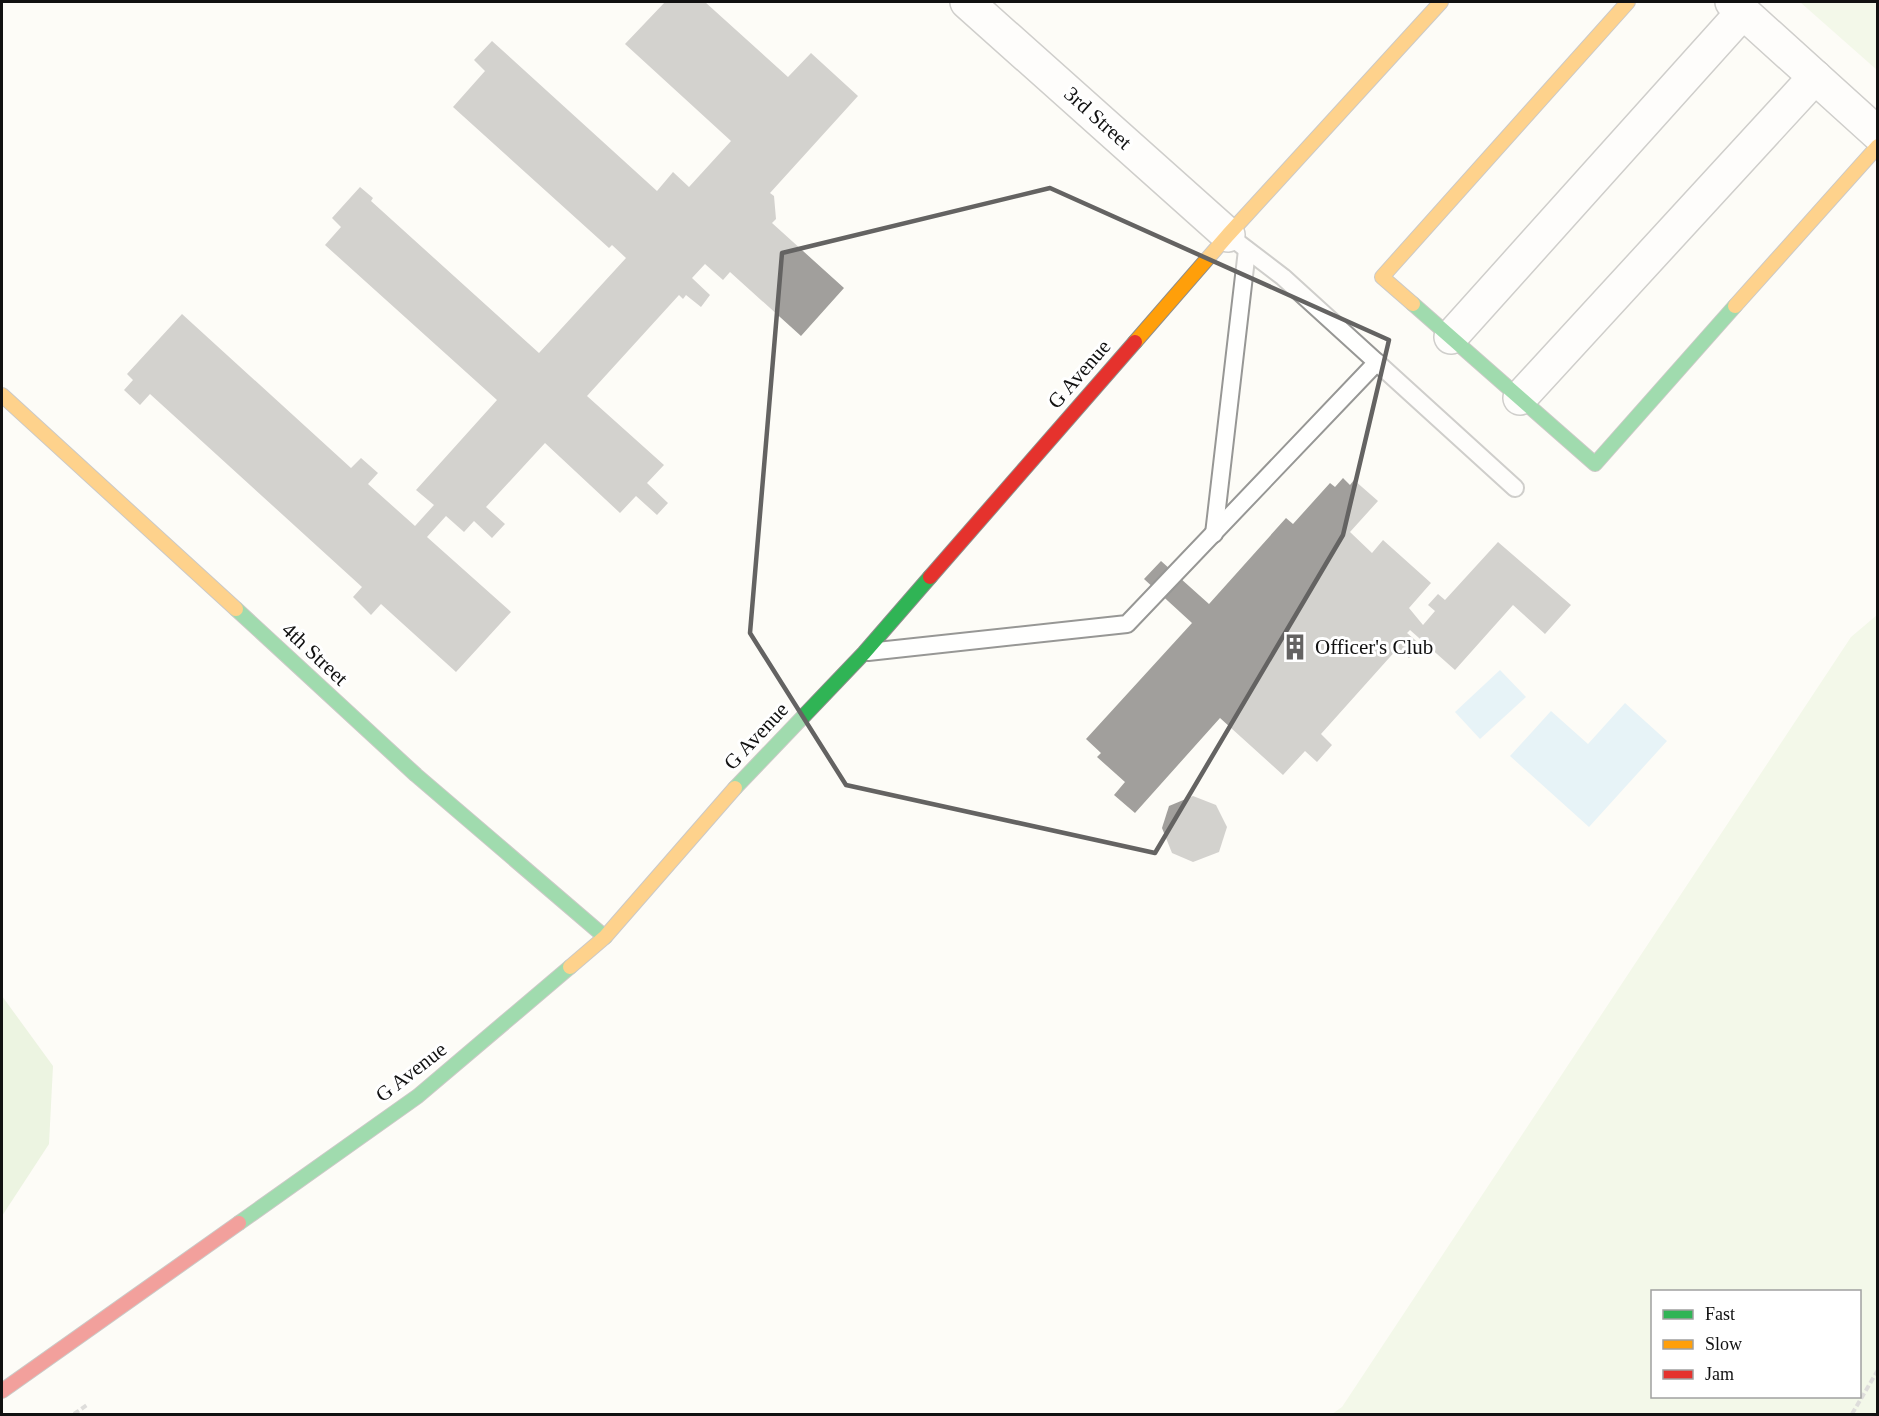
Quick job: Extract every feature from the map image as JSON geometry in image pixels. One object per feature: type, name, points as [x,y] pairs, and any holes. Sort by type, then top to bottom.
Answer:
[{"type":"street","name":"3rd Street","points":[[967,2],[1238,242]]},
{"type":"street","name":"G Avenue","points":[[2,1391],[418,1096],[605,937],[746,776],[864,653],[1238,242],[1441,2]]},
{"type":"street","points":[[1628,2],[1382,277],[1595,464],[1878,146]]},
{"type":"street","points":[[1451,337],[1737,7],[1878,134]]},
{"type":"street","points":[[1520,398],[1815,77]]},
{"type":"street","name":"4th Street","points":[[2,395],[416,776],[605,937]]},
{"type":"lane","points":[[1238,242],[1283,277],[1515,488]]},
{"type":"lane","points":[[1214,534],[1238,242]]},
{"type":"lane","points":[[864,653],[1127,624],[1377,362]]},
{"type":"path","points":[[1852,1414],[1878,1370]]},
{"type":"path","points":[[74,1414],[87,1405]]},
{"type":"highlighted area","points":[[1050,188],[1389,340],[1343,535],[1155,853],[846,785],[750,633],[782,253]]},
{"type":"green space","points":[[1800,2],[1877,2],[1877,70]]},
{"type":"green space","points":[[1877,615],[1877,1414],[1332,1414],[1342,1407],[1851,637]]},
{"type":"green space","points":[[2,996],[53,1066],[49,1144],[2,1216]]},
{"type":"water","points":[[1500,670],[1526,697],[1480,739],[1455,712]]},
{"type":"water","points":[[1625,703],[1667,741],[1589,827],[1510,756],[1551,711],[1588,744]]},
{"type":"building","points":[[665,2],[705,2],[788,77],[811,53],[858,96],[770,193],[774,196],[776,219],[772,223],[844,288],[801,336],[730,272],[723,280],[705,264],[692,278],[710,295],[701,307],[686,295],[683,299],[679,295],[587,396],[664,465],[647,483],[668,503],[657,515],[636,496],[620,513],[545,443],[486,507],[505,524],[492,538],[474,521],[464,532],[446,516],[427,537],[511,612],[456,672],[381,604],[371,615],[353,597],[362,587],[150,394],[140,405],[124,390],[133,380],[127,374],[182,314],[351,468],[361,458],[378,473],[368,484],[415,526],[434,505],[416,490],[497,400],[325,245],[341,227],[332,218],[360,187],[373,198],[371,201],[539,353],[626,258],[612,245],[609,248],[453,107],[485,71],[474,60],[492,41],[657,191],[673,172],[689,187],[731,141],[625,44]]},
{"type":"building","name":"Officer's Club","points":[[1343,478],[1350,485],[1354,480],[1378,501],[1350,532],[1372,553],[1383,540],[1431,583],[1409,608],[1423,625],[1435,611],[1428,605],[1438,594],[1445,600],[1498,542],[1571,605],[1545,634],[1513,605],[1455,670],[1410,630],[1407,633],[1421,645],[1409,658],[1398,648],[1321,734],[1332,745],[1317,762],[1305,751],[1283,775],[1220,718],[1135,813],[1114,795],[1125,782],[1097,757],[1101,753],[1086,739],[1192,623],[1144,579],[1161,561],[1209,604],[1286,518],[1293,524],[1330,483],[1335,487]]},
{"type":"building","points":[[1193,796],[1216,805],[1227,827],[1219,852],[1193,862],[1172,853],[1162,828],[1169,806]]},
{"type":"traffic: fast","points":[[1413,304],[1595,464],[1735,306]]},
{"type":"traffic: fast","points":[[735,788],[864,653],[930,577]]},
{"type":"traffic: fast","points":[[236,609],[416,775],[605,937]]},
{"type":"traffic: fast","points":[[239,1223],[418,1096],[570,967]]},
{"type":"traffic: slow","points":[[1135,342],[1228,235],[1441,2]]},
{"type":"traffic: slow","points":[[1413,304],[1382,277],[1628,2]]},
{"type":"traffic: slow","points":[[1735,306],[1878,146]]},
{"type":"traffic: slow","points":[[2,395],[236,609]]},
{"type":"traffic: slow","points":[[570,967],[605,937],[735,788]]},
{"type":"traffic: jam","points":[[930,577],[1135,342]]},
{"type":"traffic: jam","points":[[2,1391],[239,1223]]},
{"type":"place","name":"Officer's Club","points":[[1295,647]]}]
